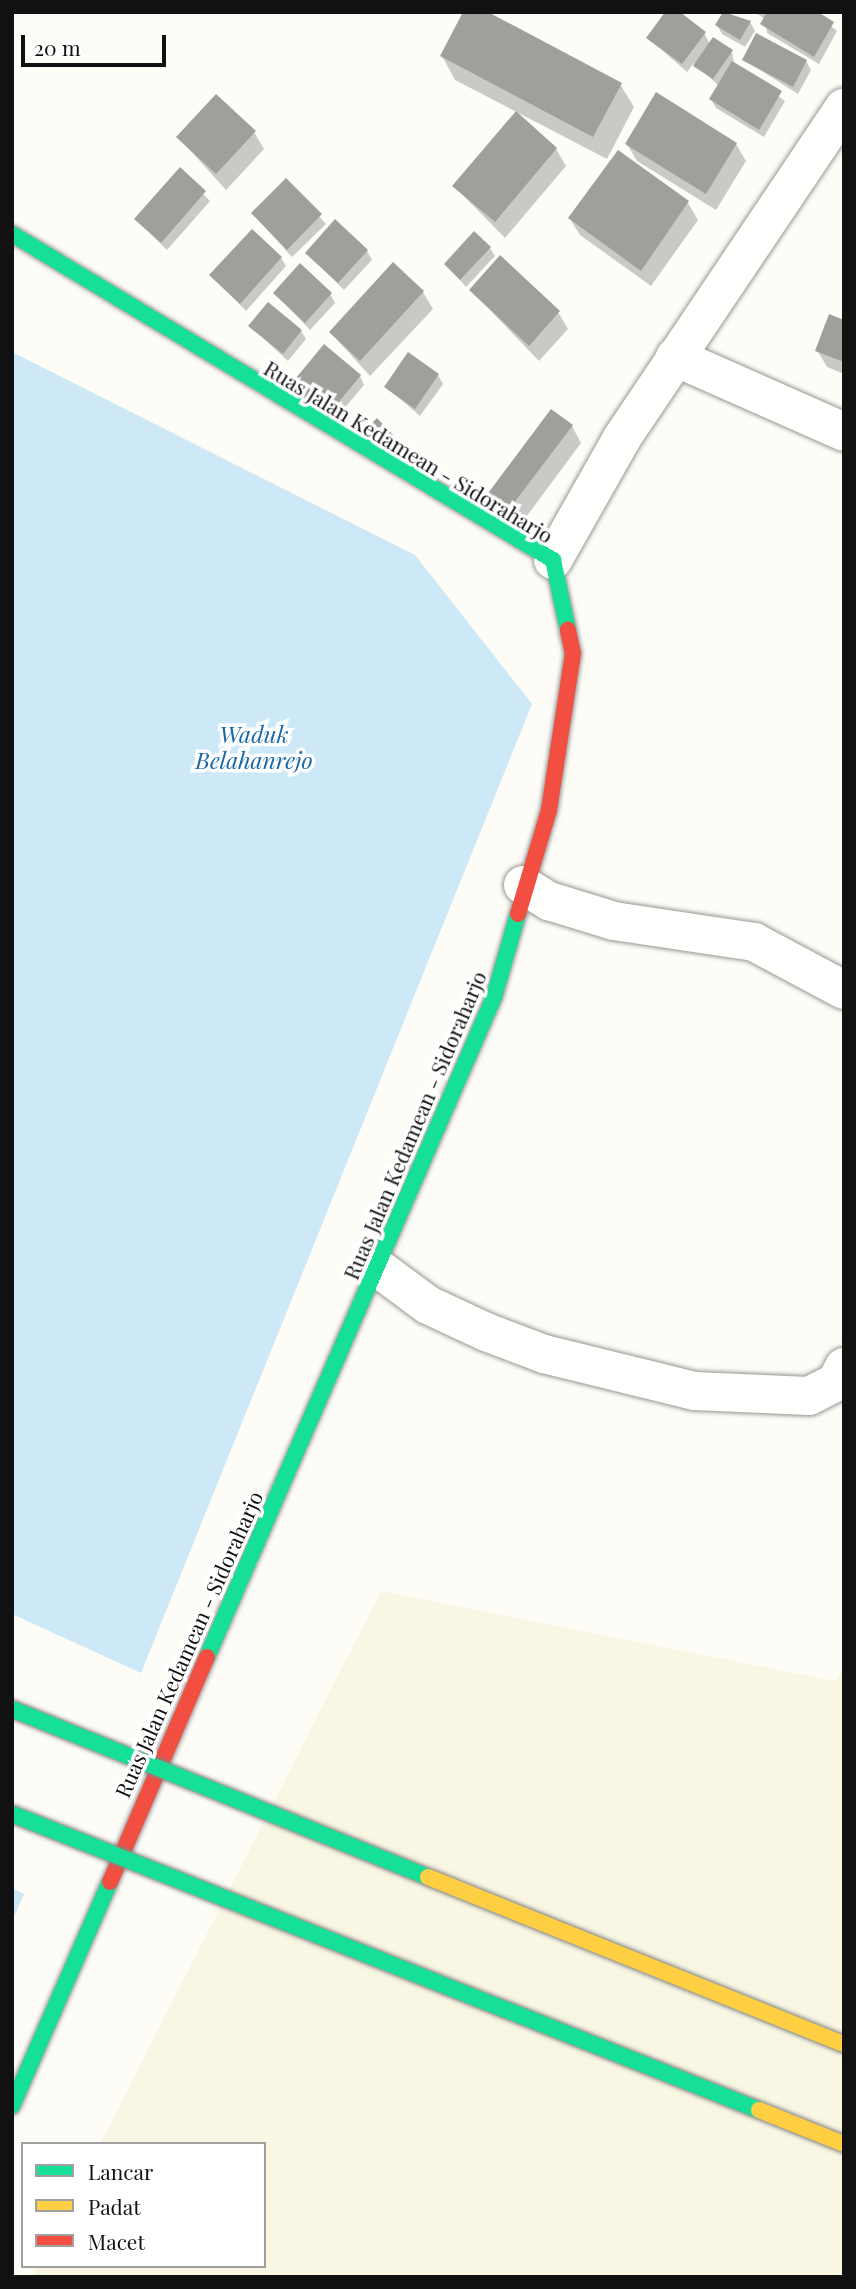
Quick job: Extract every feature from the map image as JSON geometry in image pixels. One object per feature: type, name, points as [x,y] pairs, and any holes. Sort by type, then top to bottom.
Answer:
[{"type":"main road","name":"Ruas Jalan Kedamean - Sidoraharjo","points":[[12,234],[553,560],[573,654],[549,810],[523,885],[494,997],[379,1268],[12,2106]]},
{"type":"main road","points":[[12,1709],[844,2044]]},
{"type":"main road","points":[[12,1814],[844,2144]]},
{"type":"street","points":[[553,560],[676,357],[844,108]]},
{"type":"street","points":[[676,357],[844,432]]},
{"type":"street","points":[[523,885],[549,901],[614,921],[754,942],[844,990]]},
{"type":"street","points":[[379,1268],[428,1305],[485,1332],[544,1354],[695,1391],[809,1396],[822,1393],[844,1367]]},
{"type":"shaded area","points":[[381,1591],[835,1681],[844,1668],[844,2277],[32,2277],[36,2268],[266,2268],[266,2142],[101,2142]]},
{"type":"water","name":"Waduk Belahanrejo","points":[[12,352],[415,555],[532,704],[141,1673],[12,1614]]},
{"type":"water","points":[[12,1888],[24,1894],[12,1921]]},
{"type":"building","points":[[463,12],[488,12],[622,83],[593,137],[440,56]]},
{"type":"building","points":[[665,12],[680,12],[706,32],[682,64],[646,38]]},
{"type":"building","points":[[723,12],[751,21],[740,40],[715,25]]},
{"type":"building","points":[[767,12],[818,12],[834,22],[814,57],[760,24]]},
{"type":"building","points":[[756,33],[807,60],[793,87],[742,60]]},
{"type":"building","points":[[713,37],[733,50],[713,79],[693,66]]},
{"type":"building","points":[[732,61],[782,91],[759,130],[709,99]]},
{"type":"building","points":[[656,92],[737,143],[706,194],[625,144]]},
{"type":"building","points":[[216,94],[256,131],[216,174],[176,137]]},
{"type":"building","points":[[516,111],[557,148],[495,222],[452,186]]},
{"type":"building","points":[[618,150],[689,201],[641,271],[568,218]]},
{"type":"building","points":[[180,167],[206,191],[161,243],[134,219]]},
{"type":"building","points":[[286,178],[322,214],[287,250],[251,213]]},
{"type":"building","points":[[335,219],[368,250],[338,283],[305,253]]},
{"type":"building","points":[[252,229],[282,257],[240,304],[209,275]]},
{"type":"building","points":[[474,231],[491,247],[460,280],[444,264]]},
{"type":"building","points":[[500,255],[560,311],[529,346],[469,290]]},
{"type":"building","points":[[393,262],[424,291],[360,361],[329,332]]},
{"type":"building","points":[[300,263],[332,293],[305,323],[273,293]]},
{"type":"building","points":[[268,302],[302,330],[283,354],[248,326]]},
{"type":"building","points":[[829,314],[844,320],[844,362],[815,351]]},
{"type":"building","points":[[324,344],[361,375],[328,415],[291,384]]},
{"type":"building","points":[[408,352],[439,374],[415,409],[384,387]]},
{"type":"building","points":[[551,409],[573,425],[504,516],[483,500]]},
{"type":"building","points":[[377,418],[395,437],[384,451],[363,432]]},
{"type":"traffic: fast","points":[[12,234],[553,560],[568,630]]},
{"type":"traffic: fast","points":[[207,1657],[494,997],[518,914]]},
{"type":"traffic: fast","points":[[12,1709],[428,1877]]},
{"type":"traffic: fast","points":[[12,1814],[759,2110]]},
{"type":"traffic: fast","points":[[12,2106],[110,1882]]},
{"type":"traffic: jam","points":[[518,914],[549,810],[573,654],[568,630]]},
{"type":"traffic: jam","points":[[110,1882],[207,1657]]},
{"type":"traffic: slow","points":[[428,1877],[844,2044]]},
{"type":"traffic: slow","points":[[759,2110],[844,2144]]}]
